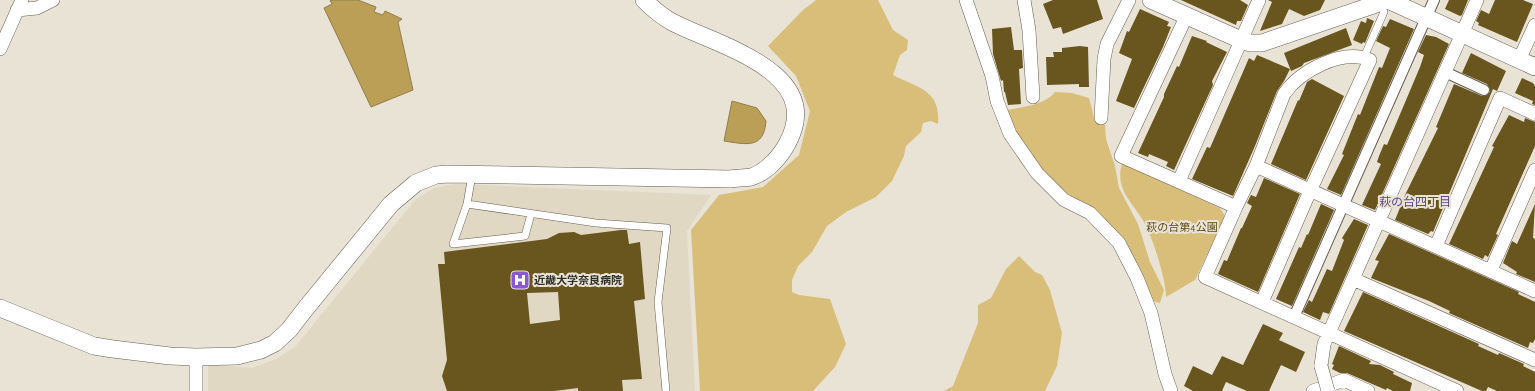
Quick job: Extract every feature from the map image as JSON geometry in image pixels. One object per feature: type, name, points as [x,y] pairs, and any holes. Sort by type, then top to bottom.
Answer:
[{"type":"street","points":[[0,49],[19,5],[37,8],[53,0]]},
{"type":"street","points":[[0,308],[94,346],[170,356],[237,356],[261,350],[275,343],[290,330],[306,308],[391,204],[416,183],[436,175],[472,174],[730,179],[751,176],[768,167],[779,157],[793,133],[795,117],[793,100],[781,80],[758,61],[658,14],[644,0]]},
{"type":"street","points":[[966,0],[992,76],[997,100],[1010,134],[1037,173],[1064,200],[1090,213],[1119,243],[1137,278],[1152,314],[1165,374],[1171,391]]},
{"type":"street","points":[[1024,0],[1029,30],[1033,97]]},
{"type":"street","points":[[1101,118],[1104,59],[1107,44],[1129,0]]},
{"type":"street","points":[[1151,0],[1186,17],[1250,43],[1262,43],[1274,40],[1387,4],[1426,18],[1535,67]]},
{"type":"street","points":[[1179,181],[1259,0]]},
{"type":"street","points":[[1294,317],[1342,205],[1434,0]]},
{"type":"street","points":[[1328,391],[1321,366],[1324,344],[1477,0]]},
{"type":"street","points":[[1186,17],[1121,156],[1236,206]]},
{"type":"street","points":[[1519,60],[1535,25]]},
{"type":"street","points":[[1262,302],[1310,191],[1370,60],[1364,57],[1341,58],[1312,69],[1291,84],[1284,94],[1256,166],[1236,206],[1206,277],[1457,391]]},
{"type":"street","points":[[1445,72],[1484,90]]},
{"type":"street","points":[[1436,246],[1500,98],[1535,114]]},
{"type":"street","points":[[1256,166],[1535,291]]},
{"type":"street","points":[[1491,270],[1535,170]]},
{"type":"street","points":[[1353,279],[1535,360]]},
{"type":"street","points":[[196,356],[196,391]]},
{"type":"street","points":[[1313,391],[1344,380],[1368,391]]},
{"type":"lane","points":[[1364,57],[1387,4]]},
{"type":"lane","points":[[472,174],[467,204],[453,244],[526,236],[531,214]]},
{"type":"lane","points":[[467,204],[596,223],[667,228],[658,302],[666,391]]},
{"type":"shaded area","points":[[330,0],[358,0],[376,7],[374,12],[383,15],[385,11],[402,19],[398,22],[413,90],[371,107],[324,8],[332,4]]},
{"type":"shaded area","points":[[732,101],[757,108],[766,121],[762,137],[757,141],[746,144],[724,141]]},
{"type":"shaded area","name":"近畿大学奈良病院","points":[[456,184],[711,195],[687,231],[695,391],[208,391],[208,364],[252,368],[276,359],[295,347],[415,200],[434,188]]},
{"type":"green space","points":[[816,0],[878,0],[893,30],[908,40],[907,50],[900,55],[893,75],[919,87],[932,97],[936,104],[938,113],[938,124],[931,121],[923,123],[921,132],[906,146],[904,156],[892,181],[876,197],[846,212],[827,226],[812,252],[798,266],[792,280],[792,292],[799,295],[830,299],[846,344],[835,367],[813,391],[700,391],[691,230],[719,195],[763,187],[799,155],[810,111],[796,76],[768,46],[803,10]]},
{"type":"green space","points":[[1055,92],[1072,93],[1089,98],[1095,121],[1105,125],[1106,139],[1115,166],[1119,188],[1138,224],[1150,262],[1164,290],[1160,303],[1152,301],[1092,209],[1067,193],[1044,173],[1014,132],[1007,110],[1039,103]]},
{"type":"green space","name":"萩の台第4公園","points":[[1122,163],[1220,208],[1225,216],[1195,280],[1166,297],[1162,271],[1149,233],[1123,190],[1120,173]]},
{"type":"green space","points":[[1019,256],[1035,272],[1042,275],[1050,290],[1062,333],[1057,366],[1045,391],[944,391],[953,386],[978,323],[978,305],[991,298],[1006,269]]},
{"type":"building","points":[[1053,0],[1097,0],[1103,19],[1063,34],[1061,27],[1053,29],[1043,4]]},
{"type":"building","points":[[1181,0],[1240,0],[1248,5],[1241,21],[1237,21],[1236,25]]},
{"type":"building","points":[[1268,0],[1325,0],[1320,10],[1304,16],[1289,9],[1282,24],[1260,31],[1272,2]]},
{"type":"building","points":[[1449,0],[1468,0],[1462,15],[1460,16],[1445,9]]},
{"type":"building","points":[[1495,0],[1523,0],[1533,4],[1517,42],[1478,25],[1479,23],[1476,21],[1481,10],[1489,14]]},
{"type":"building","points":[[1140,9],[1169,22],[1167,26],[1171,27],[1134,108],[1116,101],[1132,59],[1119,53],[1127,31],[1129,32]]},
{"type":"building","points":[[1367,18],[1374,21],[1365,43],[1363,42],[1362,44],[1353,40],[1361,21],[1366,23]]},
{"type":"building","points":[[1390,19],[1414,29],[1341,195],[1327,189],[1344,155],[1342,154],[1358,114],[1360,115],[1379,67],[1382,68],[1390,48],[1376,41],[1383,26],[1386,27]]},
{"type":"building","points":[[1011,27],[1014,50],[1022,50],[1023,68],[1019,69],[1021,104],[1008,105],[1004,92],[1003,80],[1001,81],[993,54],[992,29]]},
{"type":"building","points":[[1346,28],[1352,45],[1304,63],[1302,66],[1291,71],[1284,53]]},
{"type":"building","points":[[1426,35],[1436,37],[1449,44],[1375,210],[1362,205],[1381,164],[1377,162],[1384,144],[1387,145],[1420,67],[1424,55],[1418,52]]},
{"type":"building","points":[[1192,36],[1207,41],[1206,42],[1227,52],[1212,81],[1213,85],[1174,170],[1166,166],[1168,162],[1149,154],[1148,157],[1138,153]]},
{"type":"building","points":[[1080,46],[1088,47],[1089,87],[1079,87],[1079,84],[1047,85],[1046,57],[1054,57],[1053,52],[1062,52],[1062,48]]},
{"type":"building","points":[[1471,53],[1506,71],[1497,91],[1493,89],[1433,232],[1431,231],[1428,234],[1395,220],[1406,193],[1438,128],[1436,127],[1454,84],[1482,96],[1487,95],[1490,92],[1487,84],[1462,73]]},
{"type":"building","points":[[1257,55],[1290,69],[1277,91],[1233,196],[1192,179],[1207,147],[1210,148],[1249,58],[1254,61]]},
{"type":"building","points":[[1522,78],[1533,83],[1535,86],[1535,105],[1532,104],[1533,101],[1515,93]]},
{"type":"building","points":[[1312,79],[1344,96],[1306,180],[1271,164],[1298,100],[1299,101],[1307,82]]},
{"type":"building","points":[[1509,115],[1524,122],[1525,118],[1535,122],[1535,146],[1496,234],[1498,235],[1488,257],[1485,255],[1483,259],[1449,244],[1494,147],[1492,146]]},
{"type":"building","points":[[1264,178],[1300,194],[1258,292],[1218,274],[1224,260],[1227,261],[1252,206],[1247,203],[1251,195],[1256,197]]},
{"type":"building","points":[[1321,204],[1334,210],[1292,306],[1276,299],[1299,247],[1301,248],[1307,234],[1308,235]]},
{"type":"building","points":[[1535,204],[1533,238],[1535,239],[1535,282],[1516,274],[1517,272],[1503,263],[1512,241],[1517,244]]},
{"type":"building","points":[[1354,219],[1368,225],[1329,314],[1323,312],[1320,320],[1303,312],[1309,300],[1312,302],[1327,269],[1332,271],[1344,240],[1342,238]]},
{"type":"building","points":[[627,230],[629,244],[640,242],[645,299],[634,301],[642,379],[622,380],[623,391],[578,391],[578,388],[554,391],[447,391],[442,376],[447,360],[438,264],[445,264],[444,252],[547,239],[559,233],[574,232],[581,235]],"holes":[[[558,292],[560,320],[530,324],[527,293]]]},
{"type":"building","points":[[1389,234],[1519,292],[1518,294],[1535,302],[1535,339],[1533,343],[1530,342],[1528,348],[1449,313],[1450,311],[1429,301],[1371,278],[1379,261],[1375,260]]},
{"type":"building","points":[[1363,292],[1479,344],[1478,346],[1498,355],[1499,353],[1524,364],[1523,366],[1535,372],[1535,391],[1497,391],[1488,387],[1486,391],[1482,391],[1344,331]]},
{"type":"building","points":[[1263,324],[1283,333],[1279,340],[1305,352],[1296,372],[1281,365],[1269,391],[1247,391],[1226,382],[1222,391],[1193,391],[1184,386],[1193,366],[1212,375],[1222,356],[1243,365]]},
{"type":"building","points":[[1339,346],[1371,361],[1369,364],[1380,365],[1394,372],[1393,374],[1412,383],[1410,391],[1393,391],[1387,388],[1386,390],[1347,373],[1340,373],[1332,369],[1334,365],[1332,364]]},
{"type":"place","name":"近畿大学奈良病院","points":[[520,280]]},
{"type":"district","name":"萩の台四丁目","points":[[1415,202]]}]
